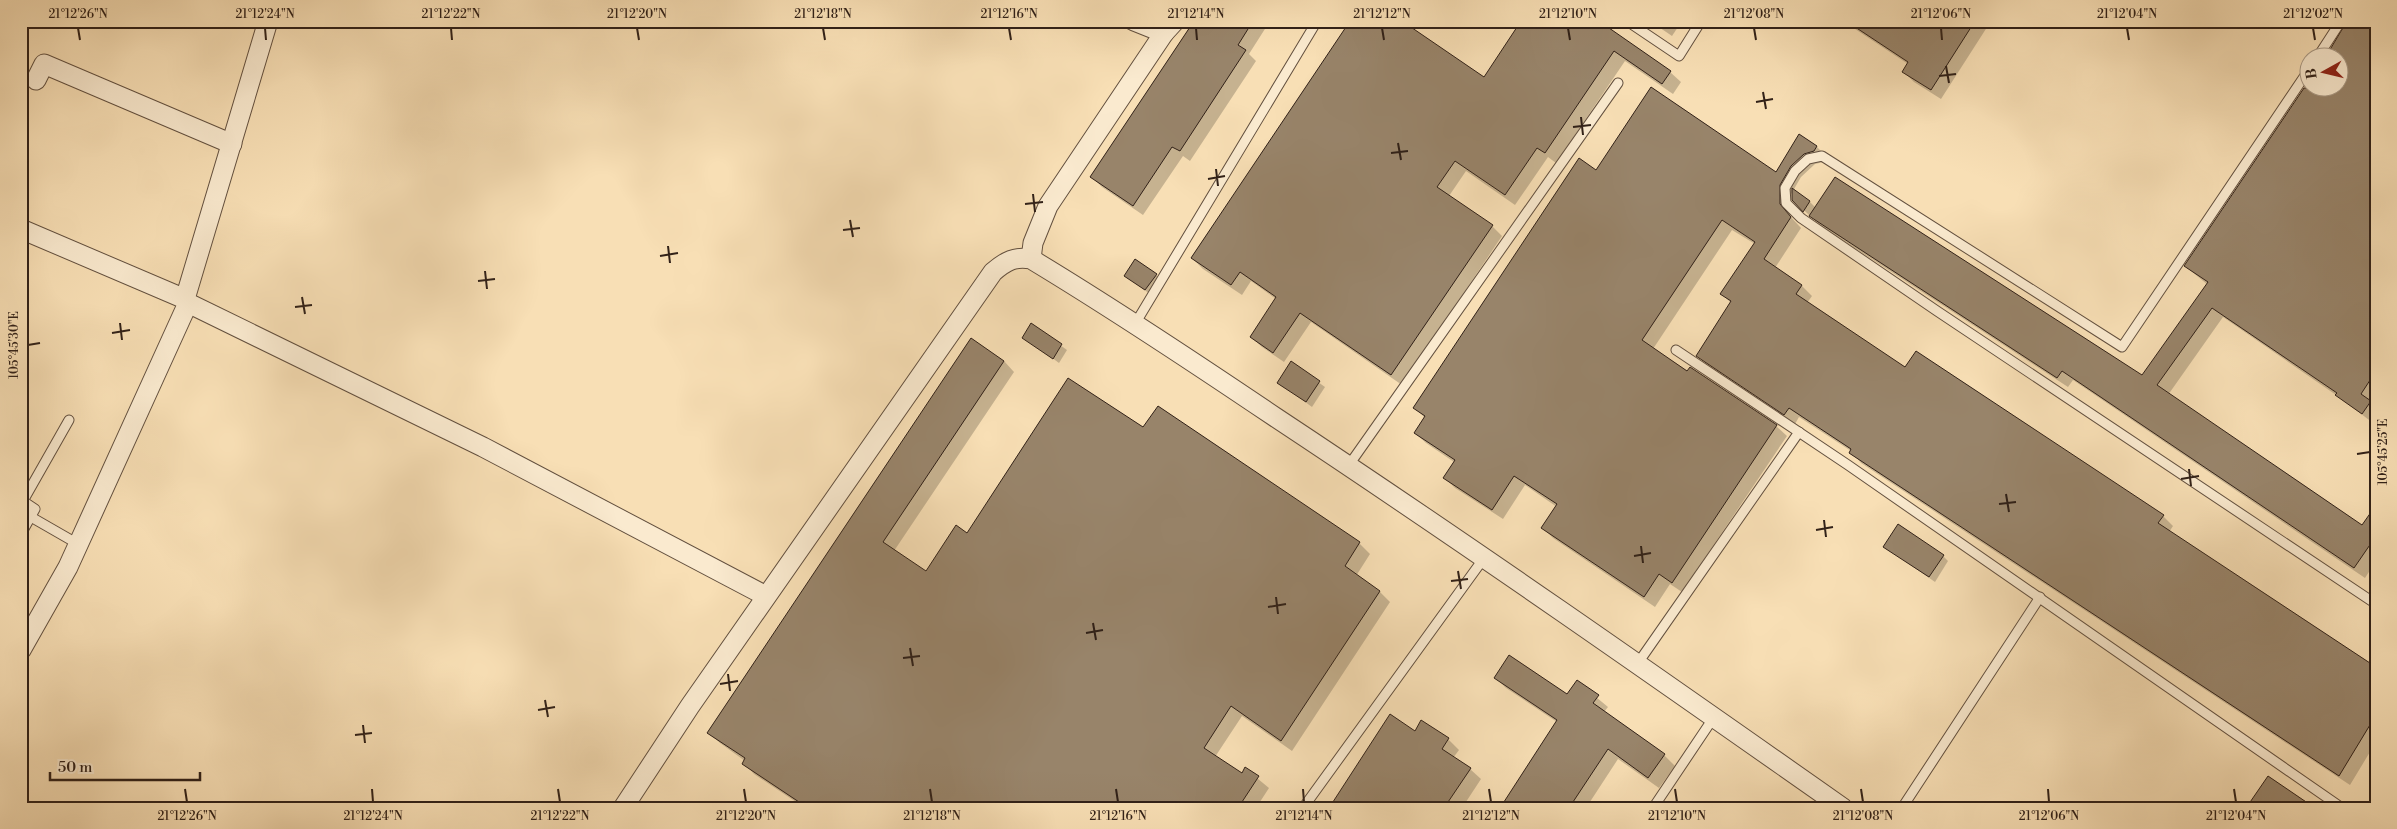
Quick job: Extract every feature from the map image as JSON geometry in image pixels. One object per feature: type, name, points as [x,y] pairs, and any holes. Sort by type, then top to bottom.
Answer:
[{"type":"street","points":[[21,650],[68,567],[186,301],[268,21]]},
{"type":"street","points":[[1031,259],[1033,243],[1048,206],[1170,27],[1134,21]]},
{"type":"street","points":[[36,80],[44,64],[232,144]]},
{"type":"street","points":[[21,229],[186,301],[483,447],[766,596]]},
{"type":"street","points":[[623,808],[690,706],[993,272],[1011,259],[1020,257],[1031,259],[1135,324],[1349,466],[1638,663],[1843,808]]},
{"type":"lane","points":[[1135,324],[1317,21]]},
{"type":"lane","points":[[1627,21],[1679,56],[1701,21]]},
{"type":"lane","points":[[2323,48],[2341,21]]},
{"type":"lane","points":[[2300,83],[2122,348],[1822,156],[1808,159],[1795,171],[1785,188],[1786,202],[1801,218],[1937,311],[2376,604]]},
{"type":"lane","points":[[1349,466],[1618,84]]},
{"type":"lane","points":[[1676,350],[2040,597],[2342,808]]},
{"type":"lane","points":[[21,534],[35,509],[23,501],[69,420]]},
{"type":"lane","points":[[1638,663],[1799,432]]},
{"type":"lane","points":[[30,517],[78,544]]},
{"type":"lane","points":[[1303,808],[1484,558]]},
{"type":"lane","points":[[1902,808],[2040,597]]},
{"type":"lane","points":[[1653,808],[1714,717]]},
{"type":"building","points":[[1194,21],[1253,21],[1238,45],[1246,50],[1180,151],[1172,147],[1133,206],[1090,177]]},
{"type":"building","points":[[1350,21],[1402,21],[1484,77],[1521,21],[1599,21],[1671,71],[1662,84],[1614,51],[1545,153],[1537,148],[1505,195],[1455,161],[1437,187],[1493,225],[1391,375],[1300,313],[1273,353],[1250,337],[1276,297],[1240,272],[1231,285],[1191,258]]},
{"type":"building","points":[[1846,21],[1975,21],[1931,90],[1902,72],[1908,62]]},
{"type":"building","points":[[2347,21],[2376,21],[2376,371],[2361,394],[2371,401],[2362,414],[2335,395],[2337,393],[2212,308],[2157,385],[2362,525],[2376,505],[2376,536],[2354,568],[2062,371],[2057,378],[1809,216],[1835,177],[2142,375],[2208,282],[2184,266],[2300,94],[2300,98],[2350,98],[2350,48],[2331,48]]},
{"type":"building","points":[[1651,87],[1776,172],[1799,134],[1817,146],[1814,151],[1804,154],[1791,166],[1780,185],[1780,204],[1791,217],[1764,259],[1802,285],[1796,294],[1905,367],[1916,351],[2164,515],[2158,523],[2376,667],[2376,715],[2339,776],[1849,453],[1851,449],[1789,408],[1784,415],[1696,356],[1731,301],[1720,294],[1755,242],[1722,220],[1642,340],[1687,371],[1690,367],[1777,425],[1672,583],[1659,574],[1644,597],[1541,528],[1557,504],[1514,476],[1492,510],[1443,478],[1455,460],[1414,433],[1425,416],[1413,408],[1579,158],[1596,170]]},
{"type":"building","points":[[1792,188],[1810,201],[1803,212],[1792,200]]},
{"type":"building","points":[[1135,259],[1157,274],[1145,290],[1124,276]]},
{"type":"building","points":[[1031,323],[1062,344],[1053,359],[1022,338]]},
{"type":"building","points":[[971,338],[1004,361],[883,542],[926,571],[956,525],[967,533],[1068,378],[1143,427],[1158,406],[1360,542],[1345,566],[1380,591],[1281,741],[1231,706],[1204,748],[1242,773],[1245,767],[1259,776],[1238,808],[808,808],[742,764],[745,758],[707,733]]},
{"type":"building","points":[[1291,361],[1320,381],[1306,402],[1277,383]]},
{"type":"building","points":[[1898,524],[1944,555],[1929,577],[1883,547]]},
{"type":"building","points":[[1509,655],[1567,694],[1577,680],[1599,695],[1593,703],[1665,754],[1648,778],[1608,749],[1569,808],[1500,808],[1557,720],[1494,678]]},
{"type":"building","points":[[1390,714],[1415,731],[1421,720],[1449,738],[1442,749],[1471,768],[1444,808],[1329,808]]},
{"type":"building","points":[[2268,776],[2315,808],[2246,808]]}]
